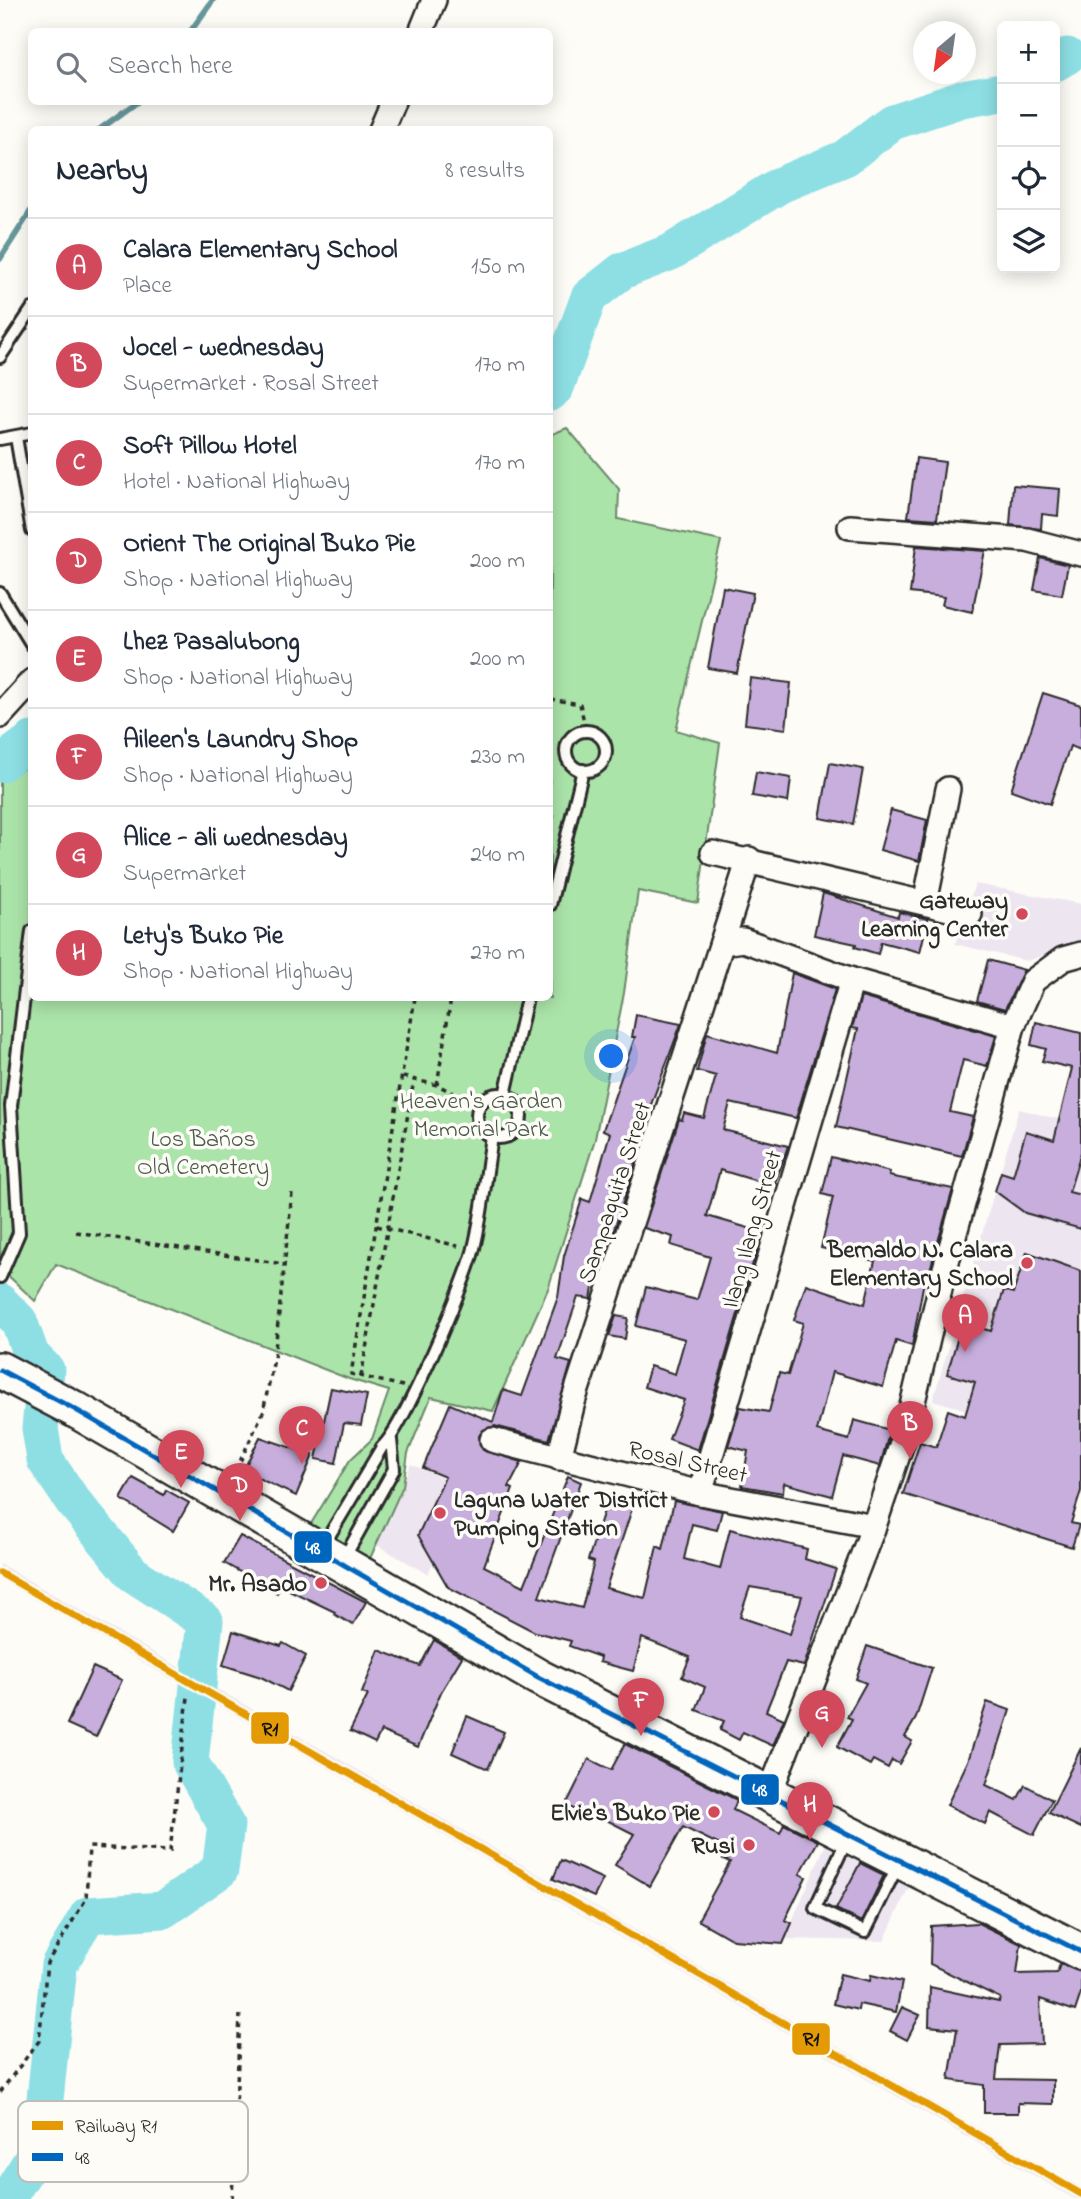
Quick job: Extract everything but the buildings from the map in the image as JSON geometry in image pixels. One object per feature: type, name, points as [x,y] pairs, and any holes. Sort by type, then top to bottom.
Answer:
[{"type":"main road","points":[[1,1370],[76,1410],[531,1674],[1081,1952]]},
{"type":"street","points":[[423,28],[434,0]]},
{"type":"street","points":[[383,126],[392,105]]},
{"type":"street","points":[[850,527],[1027,540],[1081,554]]},
{"type":"street","points":[[0,716],[28,685]]},
{"type":"street","points":[[925,903],[948,789]]},
{"type":"street","points":[[713,853],[749,859],[970,914]]},
{"type":"street","name":"Sampaguita Street","points":[[559,1458],[573,1402],[749,859]]},
{"type":"street","points":[[722,943],[743,940],[852,980],[1013,1026]]},
{"type":"street","points":[[769,1795],[874,1526],[906,1431],[944,1272],[1013,1026],[1033,981],[1063,959],[1081,954]]},
{"type":"street","name":"Ilang Ilang Street","points":[[700,1493],[852,980]]},
{"type":"street","name":"Rosal Street","points":[[492,1440],[700,1493],[874,1526]]},
{"type":"lane","points":[[0,357],[28,315]]},
{"type":"lane","points":[[0,439],[28,434]]},
{"type":"lane","points":[[16,437],[28,508]]},
{"type":"lane","points":[[0,593],[28,638]]},
{"type":"lane","points":[[586,731],[603,740],[606,752],[601,764],[583,770],[571,764],[566,752],[569,740],[586,731]]},
{"type":"lane","points":[[553,893],[583,770]]},
{"type":"lane","points":[[0,1277],[19,1233],[11,1107],[28,965]]},
{"type":"lane","points":[[505,1095],[526,1001]]},
{"type":"lane","points":[[490,1095],[505,1095],[516,1102],[520,1122],[506,1137],[492,1136],[480,1127],[479,1105],[490,1095]]},
{"type":"lane","points":[[330,1557],[382,1447],[391,1440],[416,1389],[474,1250],[492,1136]]},
{"type":"lane","points":[[330,1557],[394,1469],[391,1440]]},
{"type":"lane","points":[[849,1835],[815,1908],[865,1932],[900,1860]]},
{"type":"path","points":[[553,700],[580,704],[586,731]]},
{"type":"path","points":[[415,1001],[351,1374],[416,1389]]},
{"type":"path","points":[[437,1085],[451,1001]]},
{"type":"path","points":[[403,1077],[437,1085],[479,1105]]},
{"type":"path","points":[[361,1377],[414,1080]]},
{"type":"path","points":[[234,1475],[263,1412],[274,1359],[292,1193]]},
{"type":"path","points":[[377,1226],[474,1250]]},
{"type":"path","points":[[76,1232],[283,1264]]},
{"type":"path","points":[[0,2092],[39,2042],[47,1963],[86,1899],[89,1847],[170,1851],[188,1697]]},
{"type":"path","points":[[236,2101],[240,2015]]},
{"type":"shaded area","name":"Gateway Learning Center","points":[[975,884],[1081,904],[1081,942],[1027,961],[955,944]]},
{"type":"shaded area","name":"Bernaldo N. Calara Elementary School","points":[[1019,1109],[1081,1125],[1081,1444],[933,1400]]},
{"type":"shaded area","points":[[411,1464],[463,1488],[428,1574],[377,1545]]},
{"type":"shaded area","points":[[0,1564],[180,1668],[173,1680],[0,1580]]},
{"type":"shaded area","points":[[212,1686],[1081,2187],[1081,2199],[1075,2199],[205,1698]]},
{"type":"shaded area","points":[[833,1828],[917,1869],[884,1941],[784,1939]]},
{"type":"green space","points":[[567,428],[619,489],[618,519],[721,541],[676,730],[720,743],[698,903],[638,891],[624,993],[595,1139],[548,1289],[493,1411],[431,1397],[408,1453],[403,1486],[362,1576],[301,1540],[350,1460],[372,1439],[389,1391],[349,1379],[56,1264],[35,1301],[0,1268],[0,778],[28,767],[28,1001],[553,1001],[553,434]]},
{"type":"waterway","points":[[193,28],[213,0]]},
{"type":"waterway","points":[[1060,60],[1067,56]]},
{"type":"waterway","points":[[553,390],[589,297],[622,271],[671,252],[780,185],[845,158],[892,122],[962,99],[997,93]]},
{"type":"waterway","points":[[104,126],[133,105]]},
{"type":"waterway","points":[[0,259],[28,215]]},
{"type":"waterway","points":[[0,764],[28,743]]},
{"type":"waterway","points":[[0,1302],[19,1321],[31,1355],[46,1370],[40,1428],[45,1460],[72,1500],[133,1574],[205,1621],[190,1762],[226,1825],[220,1870],[163,1910],[88,1915],[59,1965],[45,2101]]},
{"type":"waterway","points":[[7,2199],[18,2182]]},
{"type":"rail line","name":"R1","points":[[0,1573],[1081,2194]]},
{"type":"transit line","name":"48","points":[[0,1370],[76,1410],[538,1677],[1081,1952]]},
{"type":"place","name":"Gateway Learning Center","points":[[1022,914]]},
{"type":"place","name":"Bernaldo N. Calara Elementary School","points":[[1027,1263]]},
{"type":"place","name":"Calara Elementary School","points":[[965,1352]]},
{"type":"place","name":"Jocel - wednesday","points":[[910,1459]]},
{"type":"place","name":"Soft Pillow Hotel","points":[[302,1464]]},
{"type":"place","name":"Lhez Pasalubong","points":[[181,1488]]},
{"type":"place","name":"Laguna Water District Pumping Station","points":[[440,1513]]},
{"type":"place","name":"Orient The Original Buko Pie","points":[[240,1521]]},
{"type":"place","name":"Mr. Asado","points":[[321,1583]]},
{"type":"place","name":"Aileen's Laundry Shop","points":[[641,1736]]},
{"type":"place","name":"Alice - ali wednesday","points":[[822,1748]]},
{"type":"place","name":"Elvie's Buko Pie","points":[[714,1812]]},
{"type":"place","name":"Lety's Buko Pie","points":[[810,1840]]},
{"type":"place","name":"Rusi","points":[[749,1845]]},
{"type":"park label","name":"Heaven's Garden Memorial Park","points":[[481,1114]]},
{"type":"park label","name":"Los Baños Old Cemetery","points":[[203,1152]]}]
